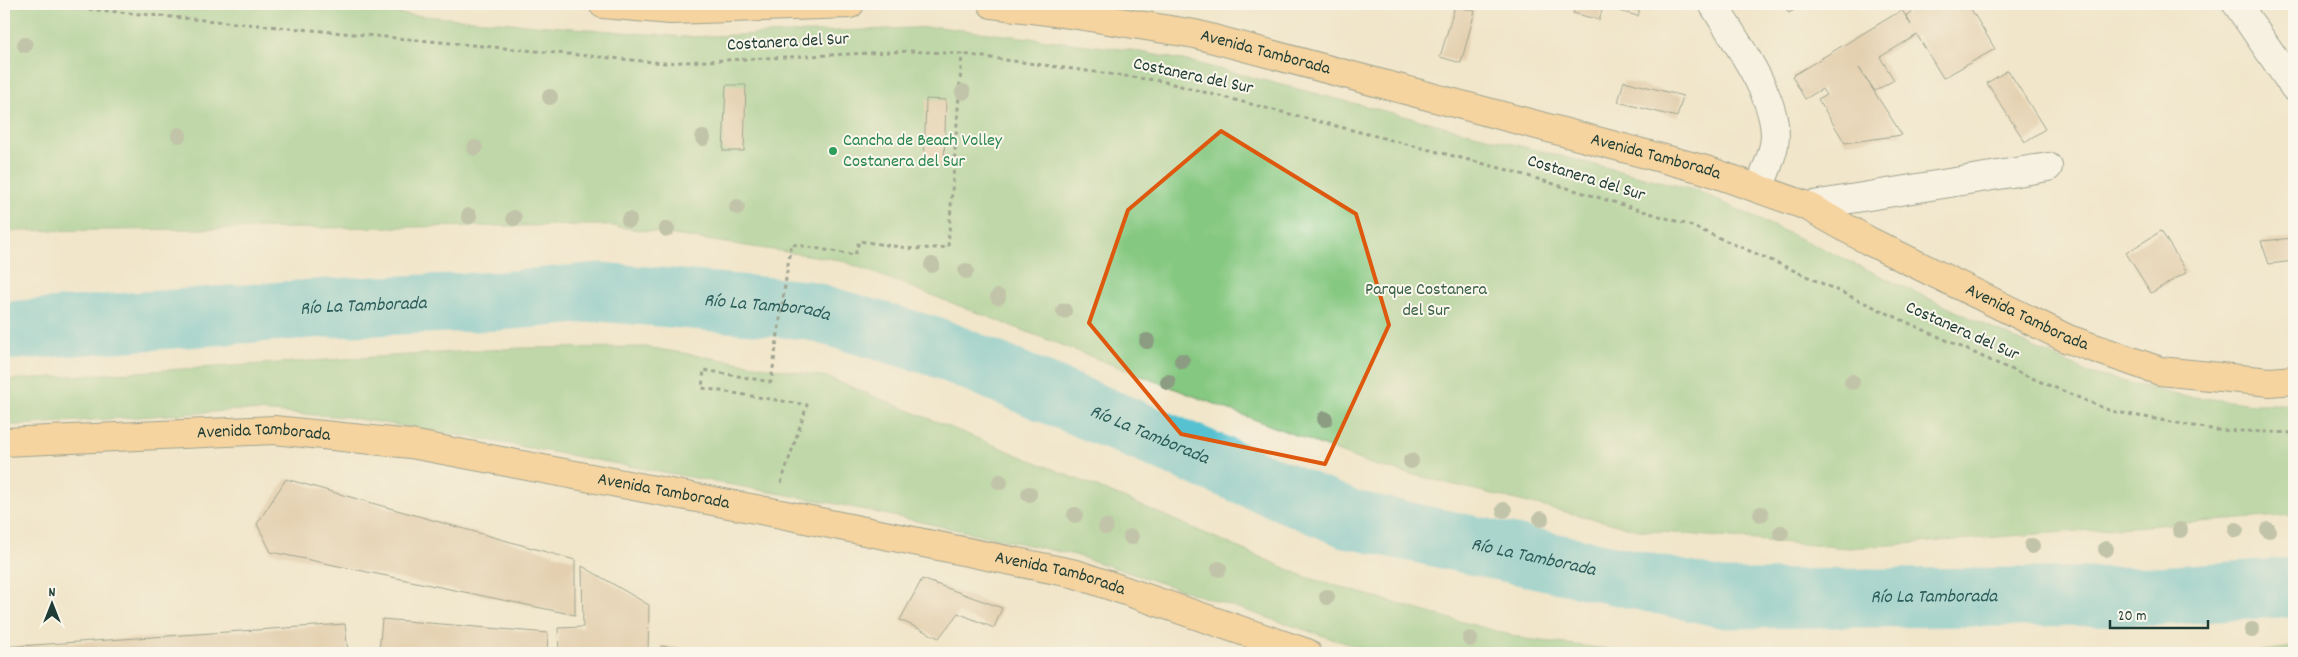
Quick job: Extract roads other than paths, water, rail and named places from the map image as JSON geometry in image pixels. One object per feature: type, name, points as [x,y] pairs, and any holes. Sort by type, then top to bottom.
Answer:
[{"type":"main road","points":[[603,4],[670,7],[850,4]]},
{"type":"main road","name":"Avenida Tamborada","points":[[992,4],[1072,9],[1195,34],[1706,170],[1808,206],[1869,242],[2068,339],[2160,371],[2270,382],[2294,380]]},
{"type":"main road","name":"Avenida Tamborada","points":[[4,442],[274,430],[410,444],[771,512],[1076,574],[1307,653]]},
{"type":"street","points":[[1713,4],[1764,91],[1774,120],[1774,145],[1759,189]]},
{"type":"street","points":[[2237,4],[2294,87]]},
{"type":"street","points":[[1808,206],[2048,168]]},
{"type":"waterway","name":"Río La Tamborada","points":[[4,331],[327,308],[501,301],[600,292],[807,310],[939,348],[1349,519],[1726,599],[2157,596],[2294,587]]},
{"type":"place","name":"Cancha de Beach Volley Costanera del Sur","points":[[833,151]]},
{"type":"park label","name":"Parque Costanera del Sur","points":[[1426,300]]}]
